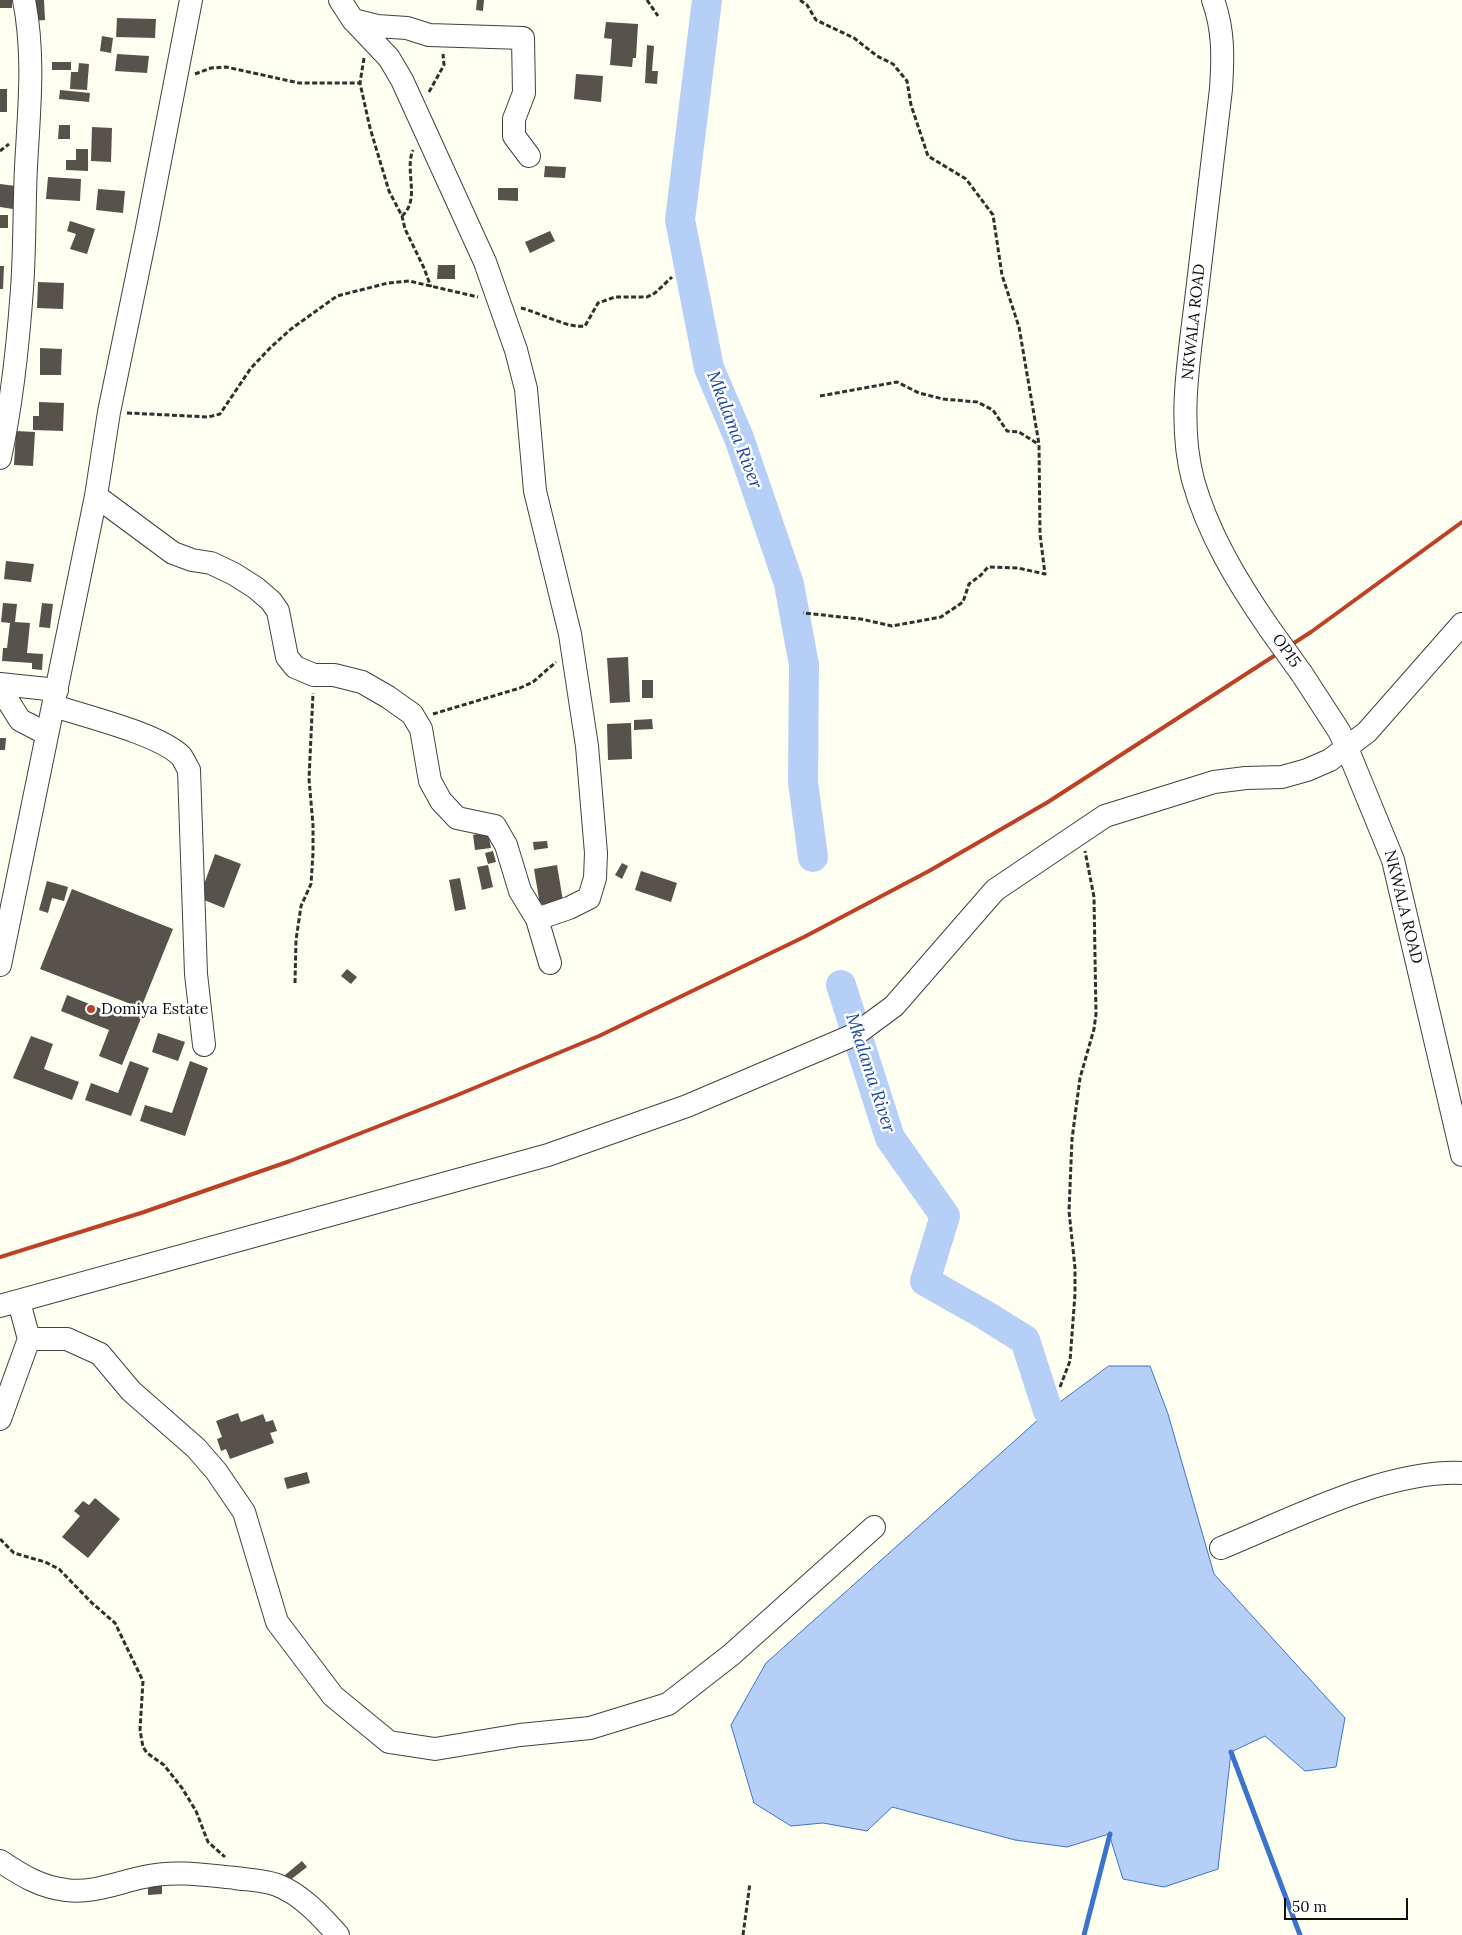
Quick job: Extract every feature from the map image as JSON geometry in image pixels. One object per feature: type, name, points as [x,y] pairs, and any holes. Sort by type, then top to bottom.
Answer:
[{"type":"street","points":[[0,458],[7,427],[22,288],[31,86],[31,46],[24,0]]},
{"type":"street","points":[[0,965],[3,933],[55,698],[96,496],[109,412],[148,228],[191,0]]},
{"type":"street","points":[[340,0],[353,20],[389,58],[418,113],[427,136],[466,216],[500,301],[516,350],[526,390],[535,491],[542,526],[559,583],[574,657],[588,746],[596,853],[595,878],[589,898],[569,908],[537,919]]},
{"type":"street","name":"NKWALA ROAD","points":[[1213,0],[1218,14],[1223,46],[1221,89],[1187,382],[1187,445],[1193,480],[1211,527],[1228,564],[1269,628]]},
{"type":"street","points":[[353,20],[377,26],[407,28],[429,35],[523,38],[524,93],[514,119],[514,136],[529,156]]},
{"type":"street","points":[[96,496],[174,553],[192,560],[211,563],[234,574],[256,588],[271,601],[278,611],[287,657],[295,667],[305,672],[334,675],[362,682],[412,714],[421,729],[430,781],[441,801],[457,818],[495,826],[506,845],[520,891],[537,919],[550,963]]},
{"type":"street","points":[[0,1419],[28,1339],[9,1304],[548,1155],[687,1106],[856,1034],[894,1006],[995,890],[1082,831],[1105,816],[1214,782],[1282,776],[1307,770],[1330,760],[1367,732],[1462,624]]},
{"type":"street","name":"OP15","points":[[1269,628],[1302,674]]},
{"type":"street","name":"NKWALA ROAD","points":[[1302,674],[1339,731],[1393,860],[1462,1156]]},
{"type":"street","points":[[0,686],[55,698],[145,735],[173,749],[182,758],[189,770],[196,974],[204,1046]]},
{"type":"street","points":[[0,686],[20,720],[47,734]]},
{"type":"street","points":[[28,1339],[67,1339],[100,1354],[131,1391],[196,1448],[216,1471],[244,1512],[278,1622],[333,1696],[389,1742],[435,1749],[520,1735],[590,1728],[668,1704],[731,1655],[874,1527]]},
{"type":"street","points":[[1221,1548],[1361,1490],[1412,1478],[1462,1472]]},
{"type":"street","points":[[0,1862],[30,1880],[68,1891],[90,1890],[146,1876],[176,1874],[262,1881],[276,1885],[295,1895],[312,1908],[338,1935]]},
{"type":"path","points":[[647,0],[658,16]]},
{"type":"path","points":[[800,0],[807,5],[816,20],[854,38],[877,56],[893,64],[907,81],[911,105],[928,156],[966,179],[993,215],[1002,275],[1019,327],[1038,444],[1040,534],[1045,574],[1018,568],[988,567],[969,584],[963,602],[941,617],[892,626],[861,619],[803,613]]},
{"type":"path","points":[[418,113],[444,65],[443,36]]},
{"type":"path","points":[[369,38],[360,82],[370,128],[389,191],[402,216],[405,230],[424,268],[431,287]]},
{"type":"path","points":[[194,74],[211,68],[226,67],[299,83],[360,82]]},
{"type":"path","points":[[402,216],[408,211],[412,194],[410,161],[412,151],[427,136]]},
{"type":"path","points":[[109,412],[208,417],[220,414],[251,368],[290,329],[337,296],[388,283],[409,282],[500,301],[535,311],[578,327],[584,326],[598,303],[615,297],[647,297],[655,293],[672,277]]},
{"type":"path","points":[[820,396],[897,382],[919,392],[943,399],[977,402],[993,410],[1007,431],[1019,432],[1038,444]]},
{"type":"path","points":[[416,721],[446,709],[520,688],[533,682],[556,662],[574,657]]},
{"type":"path","points":[[295,983],[296,940],[300,906],[311,884],[313,854],[309,779],[314,674]]},
{"type":"path","points":[[1060,1387],[1070,1362],[1075,1294],[1075,1268],[1069,1211],[1072,1139],[1080,1078],[1094,1029],[1096,1014],[1094,897],[1082,831]]},
{"type":"path","points":[[0,1539],[14,1552],[45,1562],[59,1569],[92,1603],[115,1623],[143,1681],[140,1730],[143,1747],[147,1753],[164,1764],[182,1788],[196,1811],[208,1842],[232,1862]]},
{"type":"path","points":[[743,1935],[750,1884]]},
{"type":"water","points":[[1109,1366],[1150,1366],[1168,1414],[1214,1574],[1345,1718],[1336,1767],[1305,1771],[1265,1736],[1231,1752],[1218,1869],[1164,1887],[1123,1879],[1109,1834],[1067,1847],[1015,1840],[892,1807],[867,1831],[823,1823],[791,1826],[754,1803],[731,1725],[766,1663],[1048,1411]]},
{"type":"building","points":[[0,0],[12,0],[12,8],[0,8]]},
{"type":"building","points":[[31,0],[44,0],[45,20],[31,21]]},
{"type":"building","points":[[477,0],[484,0],[483,11],[476,10]]},
{"type":"building","points":[[117,18],[156,19],[155,38],[116,37]]},
{"type":"building","points":[[606,22],[638,24],[636,58],[633,58],[632,67],[610,65],[612,39],[604,38]]},
{"type":"building","points":[[102,36],[113,38],[111,53],[100,51]]},
{"type":"building","points":[[647,45],[654,46],[652,71],[658,71],[657,84],[645,83]]},
{"type":"building","points":[[117,54],[149,56],[147,73],[115,71]]},
{"type":"building","points":[[52,62],[71,62],[71,70],[52,70]]},
{"type":"building","points":[[79,63],[89,64],[87,90],[70,89],[71,72],[78,72]]},
{"type":"building","points":[[576,74],[603,76],[601,102],[574,99]]},
{"type":"building","points":[[0,89],[7,89],[7,112],[0,112]]},
{"type":"building","points":[[60,90],[90,93],[89,102],[59,99]]},
{"type":"building","points":[[59,125],[70,125],[70,139],[58,139]]},
{"type":"building","points":[[92,127],[112,128],[111,162],[91,161]]},
{"type":"building","points":[[76,149],[88,149],[88,171],[66,170],[66,160],[76,160]]},
{"type":"building","points":[[545,166],[566,167],[565,178],[544,177]]},
{"type":"building","points":[[48,177],[81,179],[80,201],[46,199]]},
{"type":"building","points":[[0,184],[16,186],[13,209],[0,207]]},
{"type":"building","points":[[498,188],[518,188],[518,201],[498,200]]},
{"type":"building","points":[[98,189],[125,191],[123,213],[96,210]]},
{"type":"building","points":[[0,215],[8,215],[8,228],[0,228]]},
{"type":"building","points":[[70,221],[95,229],[87,254],[70,249],[76,234],[67,231]]},
{"type":"building","points":[[550,231],[555,241],[530,253],[525,242]]},
{"type":"building","points":[[438,265],[455,265],[455,279],[437,279]]},
{"type":"building","points":[[0,266],[4,266],[3,289],[0,289]]},
{"type":"building","points":[[38,282],[64,283],[63,309],[37,308]]},
{"type":"building","points":[[40,348],[62,349],[61,375],[40,375]]},
{"type":"building","points":[[39,402],[64,403],[63,431],[33,430],[33,416],[39,416]]},
{"type":"building","points":[[16,431],[35,432],[33,466],[14,465]]},
{"type":"building","points":[[6,561],[34,564],[31,582],[4,579]]},
{"type":"building","points":[[3,603],[17,604],[15,622],[30,623],[27,653],[43,654],[42,670],[32,669],[32,663],[2,661],[3,648],[7,648],[10,623],[1,622]]},
{"type":"building","points":[[42,603],[53,604],[50,628],[39,627]]},
{"type":"building","points":[[628,657],[630,702],[610,703],[607,658]]},
{"type":"building","points":[[642,680],[653,680],[653,698],[642,698]]},
{"type":"building","points":[[652,719],[653,729],[634,730],[634,720]]},
{"type":"building","points":[[631,723],[632,759],[608,760],[607,724]]},
{"type":"building","points":[[0,738],[6,738],[5,750],[0,750]]},
{"type":"building","points":[[488,832],[491,848],[475,850],[473,835]]},
{"type":"building","points":[[547,841],[548,848],[534,850],[533,842]]},
{"type":"building","points":[[493,851],[496,862],[488,864],[485,853]]},
{"type":"building","points":[[215,854],[241,864],[224,908],[199,898]]},
{"type":"building","points":[[622,863],[628,866],[622,879],[615,875]]},
{"type":"building","points":[[488,865],[493,887],[482,890],[477,867]]},
{"type":"building","points":[[557,865],[563,901],[540,905],[534,869]]},
{"type":"building","points":[[641,871],[677,883],[671,902],[635,890]]},
{"type":"building","points":[[460,878],[466,909],[455,911],[449,880]]},
{"type":"building","points":[[47,881],[68,887],[64,901],[52,898],[48,913],[39,910]]},
{"type":"building","points":[[72,889],[173,929],[141,1008],[40,969]]},
{"type":"building","points":[[347,969],[357,977],[351,984],[341,976]]},
{"type":"building","points":[[67,995],[114,1014],[117,1006],[142,1016],[122,1065],[99,1056],[109,1030],[61,1011]]},
{"type":"building","points":[[158,1033],[185,1042],[178,1061],[152,1052]]},
{"type":"building","points":[[31,1036],[53,1044],[44,1069],[79,1082],[72,1100],[13,1078]]},
{"type":"building","points":[[130,1061],[149,1068],[131,1116],[85,1100],[91,1083],[118,1093]]},
{"type":"building","points":[[190,1061],[208,1068],[185,1136],[140,1121],[145,1105],[172,1113]]},
{"type":"building","points":[[238,1413],[241,1422],[263,1414],[266,1422],[273,1420],[277,1431],[270,1433],[274,1443],[230,1459],[226,1449],[221,1451],[217,1439],[222,1437],[216,1421]]},
{"type":"building","points":[[307,1472],[310,1483],[287,1489],[284,1478]]},
{"type":"building","points":[[95,1498],[120,1519],[88,1558],[62,1537],[80,1516],[74,1511],[83,1501],[89,1505]]},
{"type":"building","points":[[302,1861],[307,1867],[289,1881],[285,1875]]},
{"type":"building","points":[[162,1883],[162,1894],[148,1895],[148,1884]]},
{"type":"waterway","name":"Mkalama River","points":[[707,0],[680,220],[709,368],[739,438],[789,584],[804,665],[803,782],[813,857]]},
{"type":"waterway","name":"Mkalama River","points":[[841,985],[890,1138],[945,1216],[925,1281],[1025,1340],[1048,1411]]},
{"type":"waterway","points":[[1231,1752],[1300,1935]]},
{"type":"waterway","points":[[1084,1935],[1110,1834]]},
{"type":"railway","points":[[0,1257],[144,1212],[290,1161],[455,1096],[599,1036],[804,937],[929,871],[1048,802],[1311,632],[1462,522]]},
{"type":"place","name":"Domiya Estate","points":[[91,1009]]}]
